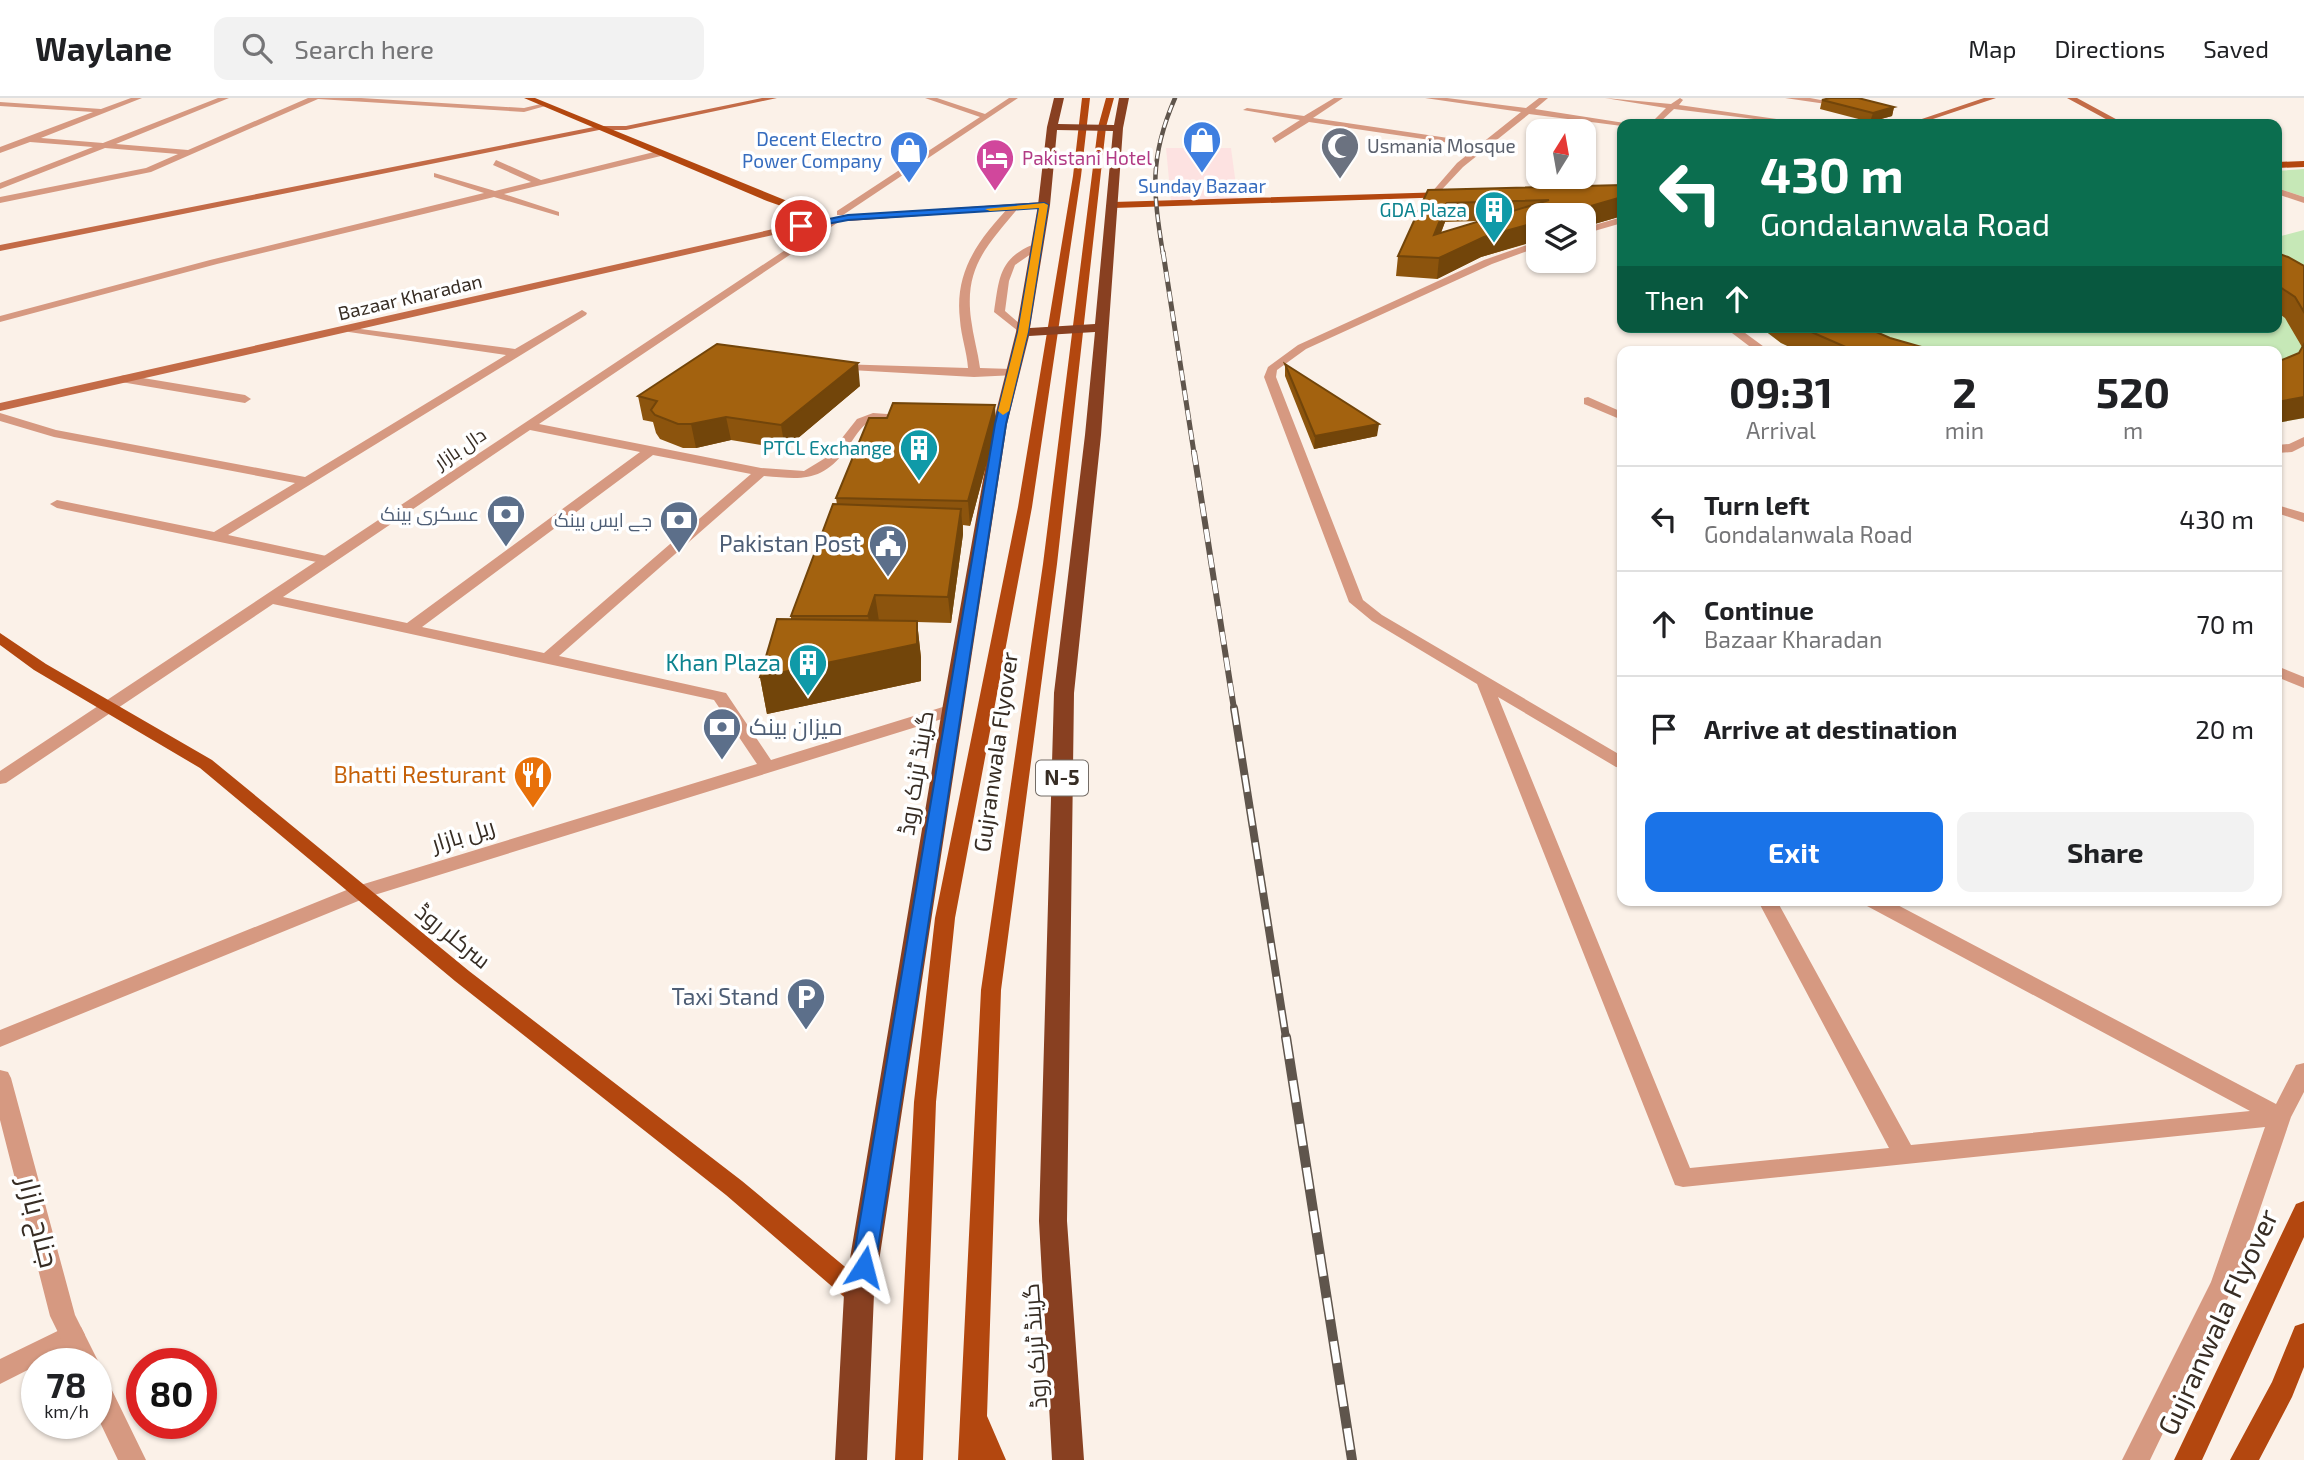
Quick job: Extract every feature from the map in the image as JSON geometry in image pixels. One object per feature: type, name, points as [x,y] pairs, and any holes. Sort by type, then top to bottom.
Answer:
[{"type":"highway","name":"گرینڈ ٹرنک روڈ","points":[[851,1460],[859,1294],[952,710],[994,424],[1023,332],[1044,205],[1052,127],[1059,98]]},
{"type":"highway","name":"گرینڈ ٹرنک روڈ","points":[[1068,1460],[1053,1221],[1064,694],[1103,328],[1118,128],[1124,98]]},
{"type":"highway","points":[[1052,127],[1118,128]]},
{"type":"highway","points":[[1023,332],[1103,328]]},
{"type":"main road","points":[[528,98],[770,199],[835,217],[1044,205]]},
{"type":"main road","points":[[554,98],[835,217]]},
{"type":"main road","name":"Gujranwala Flyover","points":[[909,1460],[925,1102],[945,918],[1025,507],[1077,176],[1086,98]]},
{"type":"main road","name":"Gujranwala Flyover","points":[[972,1460],[991,990],[1050,564],[1102,127],[1110,98]]},
{"type":"main road","points":[[2282,165],[2304,164]]},
{"type":"main road","points":[[1113,205],[1461,194]]},
{"type":"main road","name":"سرکلر روڈ","points":[[0,638],[40,667],[206,764],[462,976],[734,1188],[859,1294]]},
{"type":"main road","name":"Gujranwala Flyover","points":[[2188,1460],[2304,1211]]},
{"type":"main road","points":[[2244,1460],[2283,1388],[2304,1334]]},
{"type":"main road","name":"Gujranwala Flyover","points":[[974,1416],[992,1460]]},
{"type":"street","points":[[0,150],[138,98]]},
{"type":"street","points":[[0,186],[225,98]]},
{"type":"street","points":[[0,200],[148,170],[315,98]]},
{"type":"street","points":[[322,98],[524,110],[545,105]]},
{"type":"street","points":[[0,248],[599,128],[626,128],[773,98]]},
{"type":"street","points":[[929,98],[984,116]]},
{"type":"street","name":"دال بازار","points":[[0,779],[1014,98]]},
{"type":"street","points":[[1275,140],[1339,98]]},
{"type":"street","points":[[1429,98],[1617,123]]},
{"type":"street","points":[[1434,195],[1460,165],[1544,98]]},
{"type":"street","points":[[1609,98],[1772,119]]},
{"type":"street","points":[[1659,119],[1681,98]]},
{"type":"street","points":[[1789,98],[1833,103]]},
{"type":"street","points":[[1927,119],[1992,98]]},
{"type":"street","points":[[2071,98],[2111,119]]},
{"type":"street","points":[[0,104],[104,110]]},
{"type":"street","points":[[1247,110],[1485,146]]},
{"type":"street","points":[[27,139],[191,152]]},
{"type":"street","points":[[0,319],[227,258],[662,153]]},
{"type":"street","points":[[496,163],[538,182]]},
{"type":"street","points":[[437,175],[556,214]]},
{"type":"street","points":[[0,179],[60,189]]},
{"type":"street","points":[[2282,193],[2304,200]]},
{"type":"street","points":[[974,373],[974,356],[964,315],[966,270],[984,239],[1014,208]]},
{"type":"street","name":"Bazaar Kharadan","points":[[0,407],[835,217]]},
{"type":"street","points":[[1596,228],[1617,221]]},
{"type":"street","points":[[1526,248],[1488,262],[1302,346],[1272,369],[1270,377],[1356,602],[1617,760]]},
{"type":"street","points":[[216,537],[582,313]]},
{"type":"street","points":[[349,328],[517,353]]},
{"type":"street","points":[[1738,333],[1756,346]]},
{"type":"street","points":[[825,366],[927,372],[1012,373]]},
{"type":"street","points":[[125,379],[246,399]]},
{"type":"street","points":[[1588,401],[1617,413]]},
{"type":"street","points":[[0,417],[54,433],[307,481]]},
{"type":"street","points":[[528,426],[761,472],[806,475],[832,460],[861,422],[873,417],[911,419]]},
{"type":"street","points":[[2282,448],[2300,446]]},
{"type":"street","points":[[409,629],[651,450]]},
{"type":"street","points":[[547,659],[761,472]]},
{"type":"street","points":[[57,503],[326,560]]},
{"type":"street","points":[[2282,510],[2304,517]]},
{"type":"street","points":[[268,598],[720,696],[768,768]]},
{"type":"street","points":[[2282,673],[2304,683]]},
{"type":"street","points":[[1484,681],[1683,1178],[2280,1117]]},
{"type":"street","name":"ریل بازار","points":[[0,1039],[361,892],[952,710]]},
{"type":"street","points":[[1770,906],[1906,1157]]},
{"type":"street","points":[[1883,906],[2280,1117]]},
{"type":"street","points":[[2136,1460],[2222,1283],[2280,1117],[2304,1071]]},
{"type":"street","name":"جناح بازار","points":[[0,1078],[63,1316],[78,1348]]},
{"type":"street","points":[[0,1372],[72,1335]]},
{"type":"street","points":[[112,1418],[132,1460]]},
{"type":"shaded area","name":"Sunday Bazaar","points":[[1166,148],[1231,148],[1238,200],[1171,201]]},
{"type":"green space","points":[[2304,169],[2304,197],[2282,190],[2282,171]]},
{"type":"green space","points":[[2304,230],[2304,266],[2282,259],[2282,236]]},
{"type":"green space","points":[[2282,280],[2304,292],[2304,418],[2282,422],[2282,346],[1787,346],[1768,333],[2282,333]]},
{"type":"building","points":[[1858,98],[1894,107],[1873,113],[1822,100]]},
{"type":"building","points":[[1617,185],[1617,198],[1596,205],[1539,203],[1549,200],[1447,203],[1434,235],[1526,207],[1526,225],[1484,237],[1439,258],[1398,256],[1428,190],[1596,189],[1596,186]]},
{"type":"building","points":[[2282,255],[2304,266],[2304,312],[2295,297],[2282,288]]},
{"type":"building","points":[[1814,333],[1879,333],[1918,346],[1843,346]]},
{"type":"building","points":[[717,344],[858,363],[781,425],[726,417],[678,424],[655,415],[651,410],[657,401],[638,396]]},
{"type":"building","points":[[2304,344],[2304,397],[2282,401],[2282,360],[2299,353]]},
{"type":"building","points":[[1285,364],[1379,424],[1315,436]]},
{"type":"building","name":"PTCL Exchange","points":[[893,403],[995,405],[968,501],[836,498],[869,418],[887,418]]},
{"type":"building","name":"Pakistan Post","points":[[833,504],[961,509],[948,597],[875,595],[868,616],[791,616]]},
{"type":"building","points":[[777,619],[917,621],[917,644],[760,677]]},
{"type":"railway","points":[[1163,254],[1157,211],[1157,157],[1175,98]]},
{"type":"railway","points":[[1163,252],[1194,453]]},
{"type":"railway","points":[[1194,452],[1234,709]]},
{"type":"railway","points":[[1234,708],[1286,1038]]},
{"type":"railway","points":[[1286,1037],[1352,1460]]},
{"type":"slow traffic","points":[[990,209],[1044,205],[1023,332],[1003,411]]},
{"type":"place","name":"Sunday Bazaar","points":[[1202,174]]},
{"type":"place","name":"Usmania Mosque","points":[[1340,180]]},
{"type":"place","name":"Decent Electro Power Company","points":[[909,184]]},
{"type":"place","name":"Pakistani Hotel","points":[[995,192]]},
{"type":"place","name":"GDA Plaza","points":[[1494,244]]},
{"type":"place","name":"PTCL Exchange","points":[[919,482]]},
{"type":"place","name":"عسکری بینک","points":[[506,548]]},
{"type":"place","name":"جے ایس بینک","points":[[679,554]]},
{"type":"place","name":"Pakistan Post","points":[[888,578]]},
{"type":"place","name":"Khan Plaza","points":[[808,697]]},
{"type":"place","name":"میزان بینک","points":[[722,761]]},
{"type":"place","name":"Bhatti Resturant","points":[[533,809]]},
{"type":"place","name":"Taxi Stand","points":[[806,1031]]},
{"type":"route","points":[[801,226],[848,218],[1044,205],[1023,332],[1000,424],[864,1267]]}]
